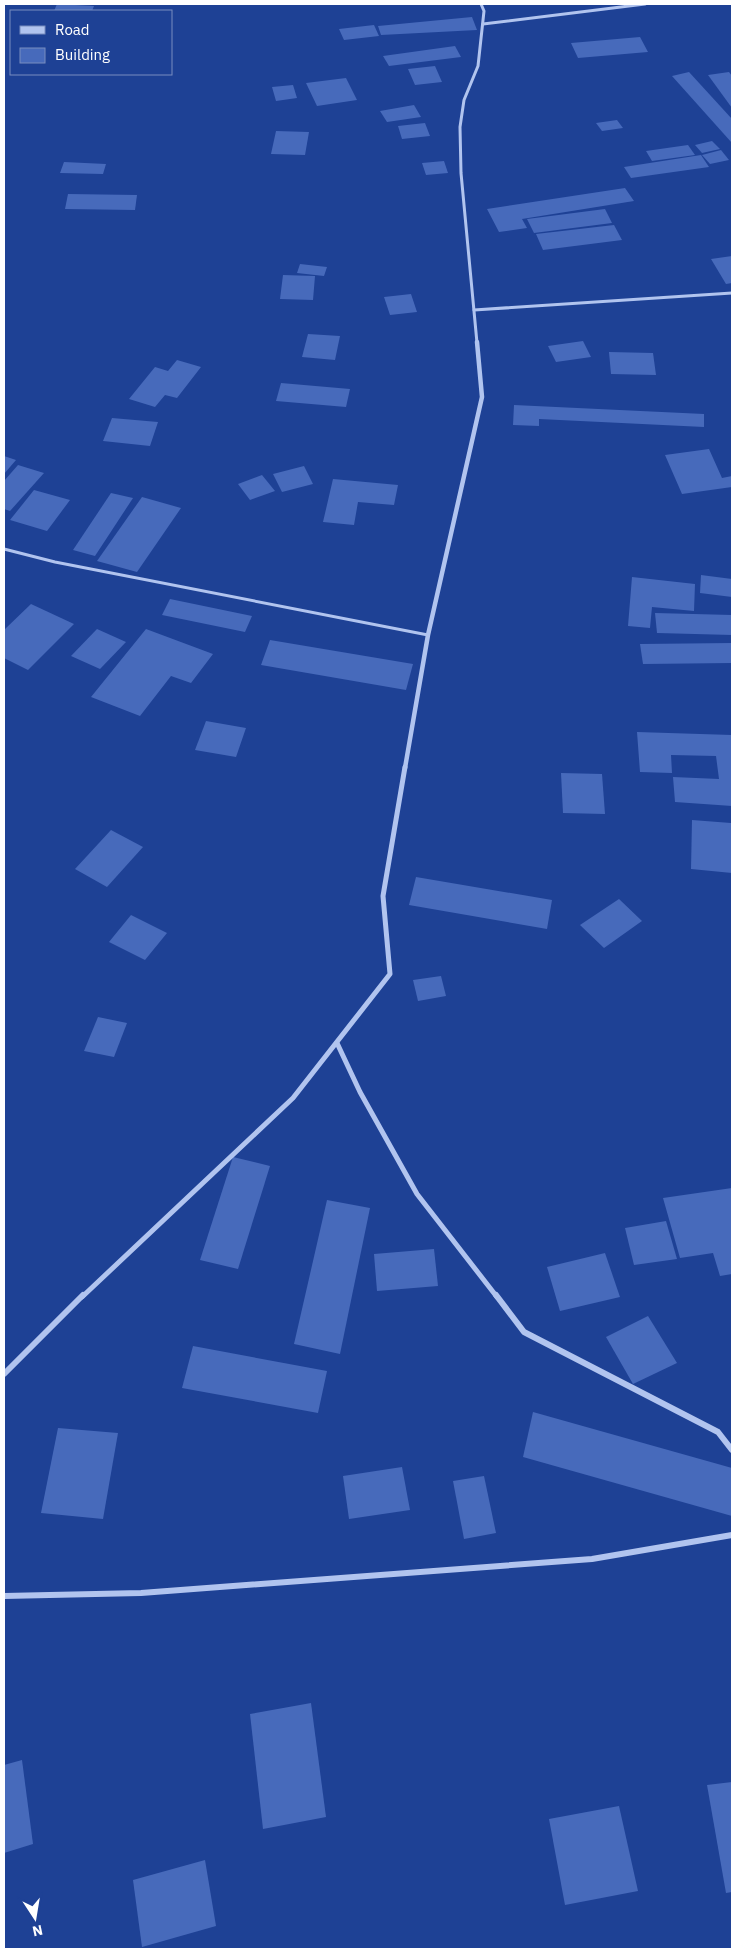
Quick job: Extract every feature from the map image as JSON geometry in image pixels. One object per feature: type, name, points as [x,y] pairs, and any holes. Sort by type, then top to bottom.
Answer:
[{"type":"street","points":[[4,1374],[117,1262],[293,1098],[390,974],[383,896],[428,635],[482,397],[461,173],[460,127],[464,100],[478,66],[484,11],[481,4]]},
{"type":"street","points":[[483,24],[645,4]]},
{"type":"street","points":[[474,310],[732,293]]},
{"type":"street","points":[[337,1043],[360,1092],[417,1194],[524,1332],[718,1432],[732,1450]]},
{"type":"street","points":[[4,1596],[141,1593],[592,1559],[732,1535]]},
{"type":"lane","points":[[4,548],[65,564],[428,635]]},
{"type":"building","points":[[57,4],[94,6],[92,10],[54,10]]},
{"type":"building","points":[[472,17],[477,30],[381,35],[378,26]]},
{"type":"building","points":[[374,25],[379,36],[344,40],[339,29]]},
{"type":"building","points":[[640,37],[648,52],[578,58],[571,43]]},
{"type":"building","points":[[455,46],[461,57],[389,66],[383,56]]},
{"type":"building","points":[[435,66],[442,82],[415,85],[408,69]]},
{"type":"building","points":[[689,72],[732,119],[732,143],[672,76]]},
{"type":"building","points":[[729,72],[732,76],[732,108],[708,75]]},
{"type":"building","points":[[346,78],[357,100],[317,106],[306,83]]},
{"type":"building","points":[[293,85],[297,98],[276,101],[272,87]]},
{"type":"building","points":[[414,105],[421,117],[387,122],[380,111]]},
{"type":"building","points":[[617,120],[623,128],[602,131],[596,123]]},
{"type":"building","points":[[425,123],[430,136],[402,139],[398,126]]},
{"type":"building","points":[[276,131],[309,132],[305,155],[271,154]]},
{"type":"building","points":[[712,141],[720,149],[702,153],[695,145]]},
{"type":"building","points":[[688,145],[695,155],[652,161],[646,151]]},
{"type":"building","points":[[721,150],[729,160],[710,164],[702,155]]},
{"type":"building","points":[[701,155],[709,167],[631,178],[624,167]]},
{"type":"building","points":[[444,161],[448,173],[426,175],[422,163]]},
{"type":"building","points":[[64,162],[106,164],[103,174],[60,173]]},
{"type":"building","points":[[625,188],[634,201],[522,219],[527,228],[499,232],[487,209]]},
{"type":"building","points":[[68,194],[137,195],[135,210],[65,209]]},
{"type":"building","points":[[605,209],[612,223],[534,233],[527,219]]},
{"type":"building","points":[[614,225],[622,240],[543,250],[536,234]]},
{"type":"building","points":[[732,256],[732,283],[726,284],[711,259]]},
{"type":"building","points":[[300,264],[327,267],[324,276],[297,273]]},
{"type":"building","points":[[283,275],[315,276],[313,300],[280,299]]},
{"type":"building","points":[[411,294],[417,312],[390,315],[384,297]]},
{"type":"building","points":[[308,334],[340,336],[335,360],[302,357]]},
{"type":"building","points":[[583,341],[591,357],[556,362],[548,346]]},
{"type":"building","points":[[609,352],[653,353],[656,375],[611,374]]},
{"type":"building","points":[[177,360],[201,367],[177,398],[165,395],[155,407],[129,399],[155,367],[168,371]]},
{"type":"building","points":[[281,383],[350,389],[346,407],[276,401]]},
{"type":"building","points":[[514,405],[704,414],[704,427],[539,419],[539,426],[513,425]]},
{"type":"building","points":[[112,418],[158,422],[150,446],[103,441]]},
{"type":"building","points":[[709,449],[722,478],[732,476],[732,487],[682,494],[665,455]]},
{"type":"building","points":[[4,456],[16,460],[4,474]]},
{"type":"building","points":[[18,465],[44,473],[10,511],[4,509],[4,481]]},
{"type":"building","points":[[304,466],[313,484],[282,492],[273,474]]},
{"type":"building","points":[[262,475],[275,491],[250,500],[238,484]]},
{"type":"building","points":[[333,479],[398,485],[394,505],[358,502],[354,525],[323,522]]},
{"type":"building","points":[[34,490],[70,500],[47,531],[10,520]]},
{"type":"building","points":[[111,493],[133,498],[95,556],[73,550]]},
{"type":"building","points":[[142,497],[181,508],[137,572],[97,561]]},
{"type":"building","points":[[701,575],[732,579],[732,597],[700,593]]},
{"type":"building","points":[[632,577],[695,584],[694,611],[652,607],[650,628],[628,626]]},
{"type":"building","points":[[170,599],[252,616],[245,632],[162,615]]},
{"type":"building","points":[[31,604],[74,624],[28,670],[4,658],[4,630]]},
{"type":"building","points":[[655,613],[732,615],[732,635],[657,633]]},
{"type":"building","points":[[97,629],[126,642],[100,669],[71,656]]},
{"type":"building","points":[[146,629],[213,654],[191,683],[171,676],[140,716],[91,697]]},
{"type":"building","points":[[270,640],[413,664],[406,690],[261,665]]},
{"type":"building","points":[[732,643],[732,663],[643,664],[640,644]]},
{"type":"building","points":[[206,721],[246,728],[236,757],[195,750]]},
{"type":"building","points":[[637,732],[732,735],[732,806],[675,802],[673,777],[719,779],[716,756],[671,755],[672,773],[640,772]]},
{"type":"building","points":[[561,773],[602,774],[605,814],[563,813]]},
{"type":"building","points":[[692,820],[731,823],[732,873],[691,869]]},
{"type":"building","points":[[111,830],[143,847],[107,887],[75,869]]},
{"type":"building","points":[[416,877],[552,900],[547,929],[409,905]]},
{"type":"building","points":[[619,899],[642,921],[604,948],[580,925]]},
{"type":"building","points":[[131,915],[167,933],[145,960],[109,942]]},
{"type":"building","points":[[441,976],[446,996],[418,1001],[413,980]]},
{"type":"building","points":[[98,1017],[127,1023],[114,1057],[84,1051]]},
{"type":"building","points":[[233,1157],[270,1166],[238,1269],[200,1260]]},
{"type":"building","points":[[732,1188],[732,1274],[720,1276],[713,1253],[680,1258],[663,1198]]},
{"type":"building","points":[[327,1200],[370,1208],[340,1354],[294,1344]]},
{"type":"building","points":[[666,1221],[677,1259],[634,1265],[625,1228]]},
{"type":"building","points":[[434,1249],[438,1286],[377,1291],[374,1254]]},
{"type":"building","points":[[605,1253],[620,1297],[560,1311],[547,1267]]},
{"type":"building","points":[[648,1316],[677,1363],[633,1384],[606,1337]]},
{"type":"building","points":[[193,1346],[327,1371],[318,1413],[182,1388]]},
{"type":"building","points":[[533,1412],[732,1468],[732,1516],[523,1457]]},
{"type":"building","points":[[58,1428],[118,1433],[103,1519],[41,1513]]},
{"type":"building","points":[[402,1467],[410,1510],[349,1519],[343,1476]]},
{"type":"building","points":[[484,1476],[496,1533],[464,1539],[453,1481]]},
{"type":"building","points":[[311,1703],[326,1817],[263,1829],[250,1714]]},
{"type":"building","points":[[22,1760],[33,1844],[4,1853],[4,1765]]},
{"type":"building","points":[[732,1782],[732,1892],[726,1893],[707,1785]]},
{"type":"building","points":[[619,1806],[638,1891],[565,1905],[549,1819]]},
{"type":"building","points":[[205,1860],[216,1926],[142,1947],[133,1880]]}]
